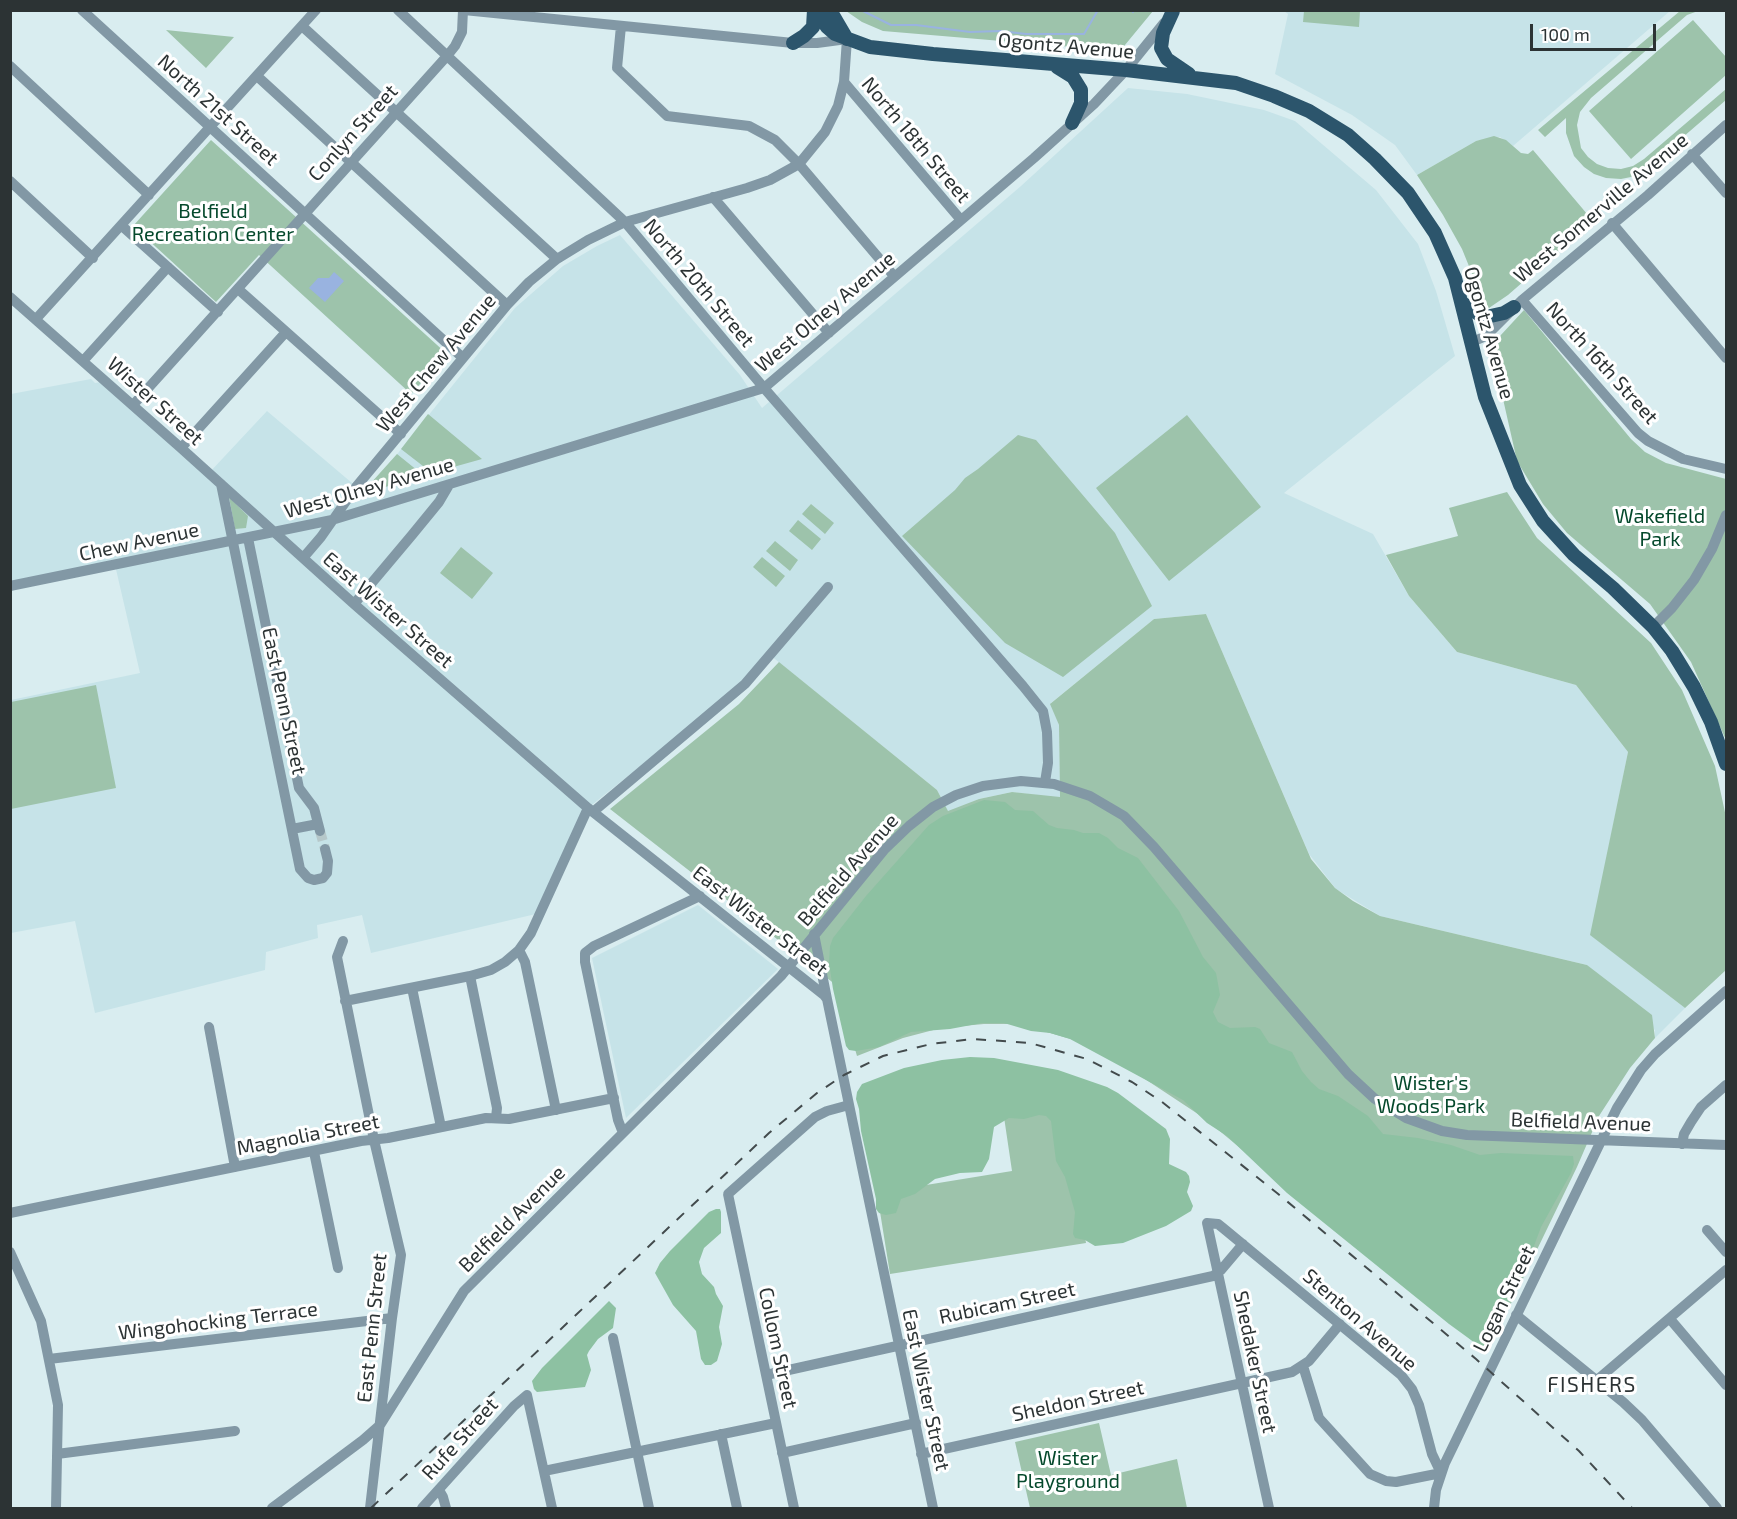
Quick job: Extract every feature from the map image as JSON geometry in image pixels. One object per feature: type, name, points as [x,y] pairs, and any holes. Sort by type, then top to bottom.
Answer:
[{"type":"main road","name":"Ogontz Avenue","points":[[814,10],[835,34],[870,47],[1126,70],[1236,83],[1309,111],[1347,135],[1375,159],[1408,193],[1435,233],[1455,278],[1485,397],[1520,485],[1544,521],[1574,555],[1613,588],[1653,627],[1672,651],[1694,687],[1711,722],[1726,764]]},
{"type":"main road","points":[[793,43],[813,27],[814,10]]},
{"type":"main road","points":[[830,10],[847,39]]},
{"type":"main road","points":[[1173,10],[1163,33],[1161,48],[1167,59],[1177,68],[1196,78]]},
{"type":"main road","points":[[1052,64],[1073,76],[1081,90],[1081,103],[1072,123]]},
{"type":"main road","points":[[1461,302],[1486,317],[1504,313],[1518,303]]},
{"type":"street","name":"North 21st Street","points":[[82,10],[463,358]]},
{"type":"street","points":[[36,320],[316,10]]},
{"type":"street","name":"North 20th Street","points":[[398,10],[625,222],[764,388],[1023,686],[1043,711],[1047,732],[1048,763],[1045,782]]},
{"type":"street","points":[[463,10],[793,43],[847,39],[844,82],[838,106],[825,132],[799,164]]},
{"type":"street","name":"Conlyn Street","points":[[133,405],[447,56],[462,32],[463,10]]},
{"type":"street","name":"West Olney Avenue","points":[[275,533],[332,520],[764,388],[1072,123],[1126,70],[1173,10]]},
{"type":"street","points":[[302,26],[557,259]]},
{"type":"street","points":[[621,26],[617,68],[667,116],[749,126],[767,134],[782,145],[799,164],[894,276]]},
{"type":"street","points":[[10,66],[149,195]]},
{"type":"street","points":[[257,76],[507,305]]},
{"type":"street","name":"North 18th Street","points":[[844,82],[961,220]]},
{"type":"street","name":"West Somerville Avenue","points":[[1472,342],[1486,336],[1518,303],[1648,195],[1726,125]]},
{"type":"street","points":[[1692,154],[1726,193]]},
{"type":"street","name":"West Chew Avenue","points":[[303,558],[348,496],[507,305],[529,282],[557,259],[588,240],[625,222],[770,180],[799,164]]},
{"type":"street","points":[[10,181],[93,258]]},
{"type":"street","points":[[713,197],[829,333]]},
{"type":"street","points":[[1612,223],[1726,358]]},
{"type":"street","points":[[122,226],[218,312]]},
{"type":"street","points":[[83,361],[168,267]]},
{"type":"street","points":[[238,289],[401,434]]},
{"type":"street","name":"Wister Street","points":[[10,297],[275,533]]},
{"type":"street","name":"North 16th Street","points":[[1518,303],[1638,433],[1655,445],[1683,459],[1726,470]]},
{"type":"street","points":[[181,448],[286,332]]},
{"type":"street","name":"East Penn Street","points":[[221,484],[300,869],[308,878],[314,880],[323,878],[327,873],[328,861],[325,849]]},
{"type":"street","points":[[354,604],[439,502],[449,485]]},
{"type":"street","points":[[1653,627],[1672,608],[1694,580],[1712,549],[1726,515]]},
{"type":"street","name":"Chew Avenue","points":[[10,586],[275,533]]},
{"type":"street","name":"East Wister Street","points":[[275,533],[591,810],[820,991],[827,999],[933,1509]]},
{"type":"street","name":"East Penn Street","points":[[248,538],[299,788],[315,808],[319,828],[292,829]]},
{"type":"street","points":[[345,1001],[470,976],[500,966],[519,950],[531,933],[591,810],[745,684],[828,587]]},
{"type":"street","name":"Belfield Avenue","points":[[272,1509],[381,1425],[464,1291],[789,967],[884,850],[909,825],[933,807],[956,795],[983,786],[1009,782],[1045,782],[1090,796],[1114,809],[1134,825],[1348,1074],[1385,1106],[1417,1123],[1453,1133],[1726,1145]]},
{"type":"street","points":[[623,1133],[618,1120],[585,962],[585,952],[699,896]]},
{"type":"street","points":[[814,934],[827,999]]},
{"type":"street","name":"East Penn Street","points":[[343,941],[336,957],[374,1140],[401,1255],[370,1509]]},
{"type":"street","points":[[519,950],[525,962],[556,1110]]},
{"type":"street","points":[[470,976],[497,1108],[496,1118]]},
{"type":"street","points":[[412,988],[441,1127]]},
{"type":"street","name":"Logan Street","points":[[1434,1509],[1441,1473],[1617,1108],[1648,1062],[1665,1043],[1726,991]]},
{"type":"street","points":[[208,1027],[235,1167]]},
{"type":"street","points":[[1682,1144],[1684,1134],[1696,1115],[1726,1085]]},
{"type":"street","name":"Magnolia Street","points":[[10,1213],[486,1118],[509,1119],[614,1098]]},
{"type":"street","name":"Collom Street","points":[[794,1509],[728,1194],[815,1117],[849,1105]]},
{"type":"street","points":[[314,1152],[338,1268]]},
{"type":"street","name":"Stenton Avenue","points":[[1207,1223],[1218,1224],[1396,1370],[1412,1389],[1419,1405],[1432,1454],[1441,1473]]},
{"type":"street","name":"Shedaker Street","points":[[1207,1223],[1269,1509]]},
{"type":"street","points":[[1707,1230],[1726,1252]]},
{"type":"street","points":[[1217,1274],[1243,1244]]},
{"type":"street","points":[[10,1252],[16,1276],[41,1321],[59,1411],[56,1509]]},
{"type":"street","points":[[1597,1380],[1726,1270]]},
{"type":"street","name":"Rubicam Street","points":[[766,1375],[1217,1274]]},
{"type":"street","points":[[1516,1315],[1597,1380],[1642,1420],[1717,1509]]},
{"type":"street","name":"Wingohocking Terrace","points":[[49,1359],[392,1318]]},
{"type":"street","points":[[1670,1319],[1726,1385]]},
{"type":"street","points":[[1340,1324],[1303,1366],[1320,1418],[1370,1474],[1386,1481],[1396,1482],[1441,1473]]},
{"type":"street","points":[[613,1338],[649,1509]]},
{"type":"street","name":"Sheldon Street","points":[[921,1454],[1292,1372],[1303,1366]]},
{"type":"street","name":"Rufe Street","points":[[422,1509],[519,1400],[527,1395],[544,1471]]},
{"type":"street","points":[[552,1509],[544,1471],[776,1423]]},
{"type":"street","points":[[782,1453],[916,1423]]},
{"type":"street","points":[[57,1454],[235,1431]]},
{"type":"street","points":[[721,1434],[737,1509]]},
{"type":"street","points":[[439,1490],[446,1509]]},
{"type":"shaded area","points":[[1284,11],[1670,11],[1513,146],[1500,137],[1476,141],[1417,175],[1395,145],[1352,115],[1275,74],[1288,14]]},
{"type":"shaded area","points":[[1128,88],[1187,94],[1264,110],[1295,121],[1376,190],[1418,244],[1436,291],[1455,356],[1284,493],[1373,534],[1409,596],[1457,652],[1576,685],[1628,752],[1591,935],[1685,1008],[1655,1038],[1655,1030],[1587,965],[1380,916],[1336,889],[1309,854],[1206,614],[1154,619],[1051,703],[1059,725],[1060,798],[1012,792],[979,799],[948,812],[937,790],[770,655],[747,681],[588,808],[540,913],[371,953],[362,915],[317,925],[318,938],[266,952],[265,970],[95,1013],[75,921],[11,933],[11,700],[140,673],[115,565],[11,586],[11,394],[91,379],[95,383],[106,381],[209,473],[267,411],[365,494],[515,308],[563,266],[620,235],[740,375],[762,408],[1021,186]]},
{"type":"shaded area","points":[[698,905],[778,969],[626,1118],[592,958]]},
{"type":"green space","points":[[846,11],[1153,11],[1120,51],[883,31],[862,22]]},
{"type":"green space","points":[[1304,11],[1360,11],[1359,27],[1303,22]]},
{"type":"green space","points":[[1680,11],[1698,11],[1687,15],[1591,98],[1580,112],[1577,125],[1581,148],[1588,157],[1608,168],[1621,169],[1633,166],[1644,159],[1726,89],[1726,100],[1654,162],[1631,177],[1606,178],[1594,174],[1574,156],[1566,133],[1566,118],[1545,137],[1538,130]]},
{"type":"green space","points":[[1693,20],[1726,57],[1726,75],[1631,159],[1589,111]]},
{"type":"green space","points":[[166,30],[234,37],[206,68]]},
{"type":"green space","points":[[1494,136],[1506,140],[1521,153],[1528,154],[1533,150],[1593,221],[1508,295],[1489,308],[1478,303],[1473,276],[1462,249],[1417,175],[1476,141]]},
{"type":"green space","name":"Belfield Recreation Center","points":[[211,140],[447,354],[411,394],[259,255],[216,302],[133,226]]},
{"type":"green space","name":"Wakefield Park","points":[[1524,310],[1631,439],[1645,452],[1666,463],[1726,479],[1726,740],[1691,662],[1650,604],[1567,533],[1543,504],[1517,461],[1494,359],[1494,348],[1500,336]]},
{"type":"green space","points":[[428,414],[482,459],[432,473],[401,449]]},
{"type":"green space","points":[[1187,415],[1261,507],[1169,581],[1096,488]]},
{"type":"green space","points":[[1018,435],[1036,440],[1115,533],[1152,606],[1063,677],[1005,643],[902,536],[955,490],[965,478]]},
{"type":"green space","points":[[397,454],[423,475],[373,491],[370,484]]},
{"type":"green space","points":[[1507,492],[1537,538],[1651,643],[1682,690],[1715,766],[1726,817],[1726,970],[1685,1008],[1590,935],[1628,752],[1576,685],[1457,652],[1409,596],[1386,555],[1458,536],[1449,508]]},
{"type":"green space","points":[[229,497],[248,516],[246,528],[235,529]]},
{"type":"green space","points":[[811,504],[834,523],[825,534],[802,514]]},
{"type":"green space","points":[[798,520],[821,539],[812,550],[789,531]]},
{"type":"green space","points":[[775,541],[798,560],[790,571],[766,551]]},
{"type":"green space","points":[[461,547],[493,573],[472,599],[440,573]]},
{"type":"green space","points":[[762,557],[785,576],[776,587],[753,567]]},
{"type":"green space","name":"Wister's Woods Park","points":[[1206,614],[1311,859],[1335,888],[1380,916],[1587,965],[1652,1015],[1655,1038],[1630,1068],[1599,1116],[1577,1167],[1487,1353],[1204,1118],[1095,1046],[1019,1024],[984,1024],[941,1028],[903,1038],[857,1056],[836,985],[610,809],[739,704],[779,662],[937,790],[948,811],[979,799],[1012,792],[1060,797],[1059,725],[1050,704],[1154,619]]},
{"type":"green space","points":[[96,685],[116,788],[11,809],[11,702]]},
{"type":"green space","points":[[984,800],[1005,802],[1015,810],[1033,811],[1049,825],[1057,828],[1083,833],[1099,833],[1118,848],[1138,858],[1179,911],[1203,957],[1216,973],[1220,995],[1213,1012],[1218,1022],[1230,1028],[1255,1027],[1260,1029],[1269,1043],[1292,1052],[1302,1071],[1319,1089],[1338,1096],[1368,1116],[1383,1134],[1451,1145],[1480,1155],[1501,1153],[1573,1156],[1574,1164],[1571,1173],[1541,1227],[1487,1349],[1482,1348],[1449,1324],[1287,1193],[1227,1136],[1207,1123],[1183,1100],[1070,1039],[1004,1023],[982,1023],[950,1029],[911,1032],[879,1047],[849,1050],[846,1046],[829,963],[833,938],[866,896],[929,825],[943,816]]},
{"type":"green space","points":[[970,1057],[994,1058],[1058,1070],[1118,1093],[1166,1129],[1170,1139],[1169,1164],[1186,1172],[1189,1176],[1187,1192],[1193,1206],[1191,1211],[1166,1226],[1123,1243],[1095,1246],[1085,1240],[1075,1238],[1073,1234],[1075,1212],[1065,1177],[1056,1161],[1051,1121],[1046,1116],[1039,1115],[1024,1119],[1009,1118],[994,1127],[989,1159],[982,1172],[960,1173],[935,1179],[915,1194],[901,1199],[896,1213],[886,1215],[879,1213],[876,1209],[876,1199],[861,1131],[857,1092],[862,1084],[904,1068]]},
{"type":"green space","points":[[1065,1108],[1086,1243],[890,1274],[877,1193],[1012,1171],[1004,1117]]},
{"type":"green space","points":[[720,1209],[721,1212],[721,1233],[704,1248],[699,1262],[702,1274],[714,1287],[723,1306],[719,1327],[722,1344],[717,1361],[711,1365],[705,1365],[701,1359],[696,1331],[673,1305],[655,1273],[670,1251],[709,1212]]},
{"type":"green space","points":[[609,1301],[616,1308],[613,1328],[598,1339],[587,1355],[591,1370],[585,1387],[537,1392],[532,1381],[542,1368]]},
{"type":"green space","name":"Wister Playground","points":[[1099,1423],[1111,1475],[1177,1459],[1187,1508],[1030,1508],[1015,1442]]},
{"type":"water","points":[[334,272],[344,281],[325,302],[309,288],[318,278],[329,278]]},
{"type":"waterway","points":[[861,10],[891,25],[1026,34],[1084,34],[1098,10]]},
{"type":"tunnel","points":[[320,831],[325,849]]},
{"type":"railway","points":[[371,1508],[769,1133],[817,1093],[844,1075],[883,1056],[931,1044],[973,1039],[1030,1043],[1087,1059],[1132,1082],[1162,1102],[1277,1193],[1476,1359],[1579,1451],[1632,1508]]},
{"type":"district","name":"FISHERS","points":[[1592,1385]]}]
